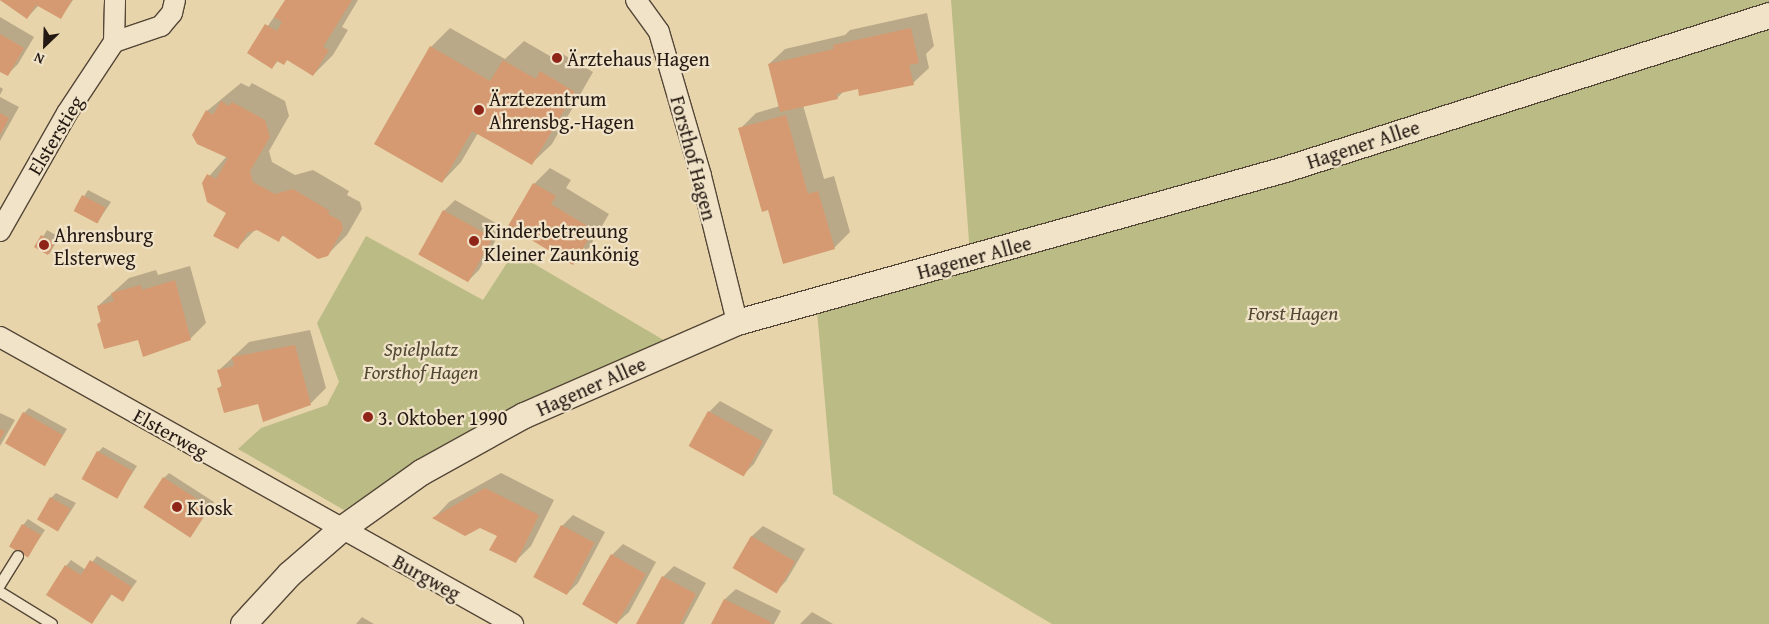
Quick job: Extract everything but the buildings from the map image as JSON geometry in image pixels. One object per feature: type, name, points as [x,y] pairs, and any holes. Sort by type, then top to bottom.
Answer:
[{"type":"street","points":[[115,0],[114,42],[161,26],[172,14],[175,0]]},
{"type":"street","name":"Forsthof Hagen","points":[[636,0],[659,32],[701,176],[737,322]]},
{"type":"street","name":"Hagener Allee","points":[[242,624],[289,574],[341,529],[421,472],[524,416],[737,322],[1285,169],[1769,15]]},
{"type":"street","name":"Elsterstieg","points":[[0,231],[67,113],[114,42]]},
{"type":"street","name":"Elsterweg","points":[[0,337],[341,529]]},
{"type":"street","name":"Burgweg","points":[[341,529],[513,624]]},
{"type":"lane","points":[[0,585],[18,556]]},
{"type":"lane","points":[[0,592],[52,624]]},
{"type":"green space","name":"Forst Hagen","points":[[951,0],[1769,0],[1769,624],[1052,624],[833,494],[817,311],[971,268]]},
{"type":"green space","name":"Spielplatz Forsthof Hagen","points":[[366,236],[483,300],[514,252],[667,342],[519,405],[456,438],[344,510],[238,449],[261,428],[327,405],[339,382],[317,323]]},
{"type":"place","name":"Ärztehaus Hagen","points":[[557,58]]},
{"type":"place","name":"Ärztezentrum Ahrensbg.-Hagen","points":[[479,110]]},
{"type":"place","name":"Kinderbetreuung Kleiner Zaunkönig","points":[[474,241]]},
{"type":"place","name":"Ahrensburg Elsterweg","points":[[44,245]]},
{"type":"place","name":"3. Oktober 1990","points":[[368,417]]},
{"type":"place","name":"Kiosk","points":[[177,507]]}]
